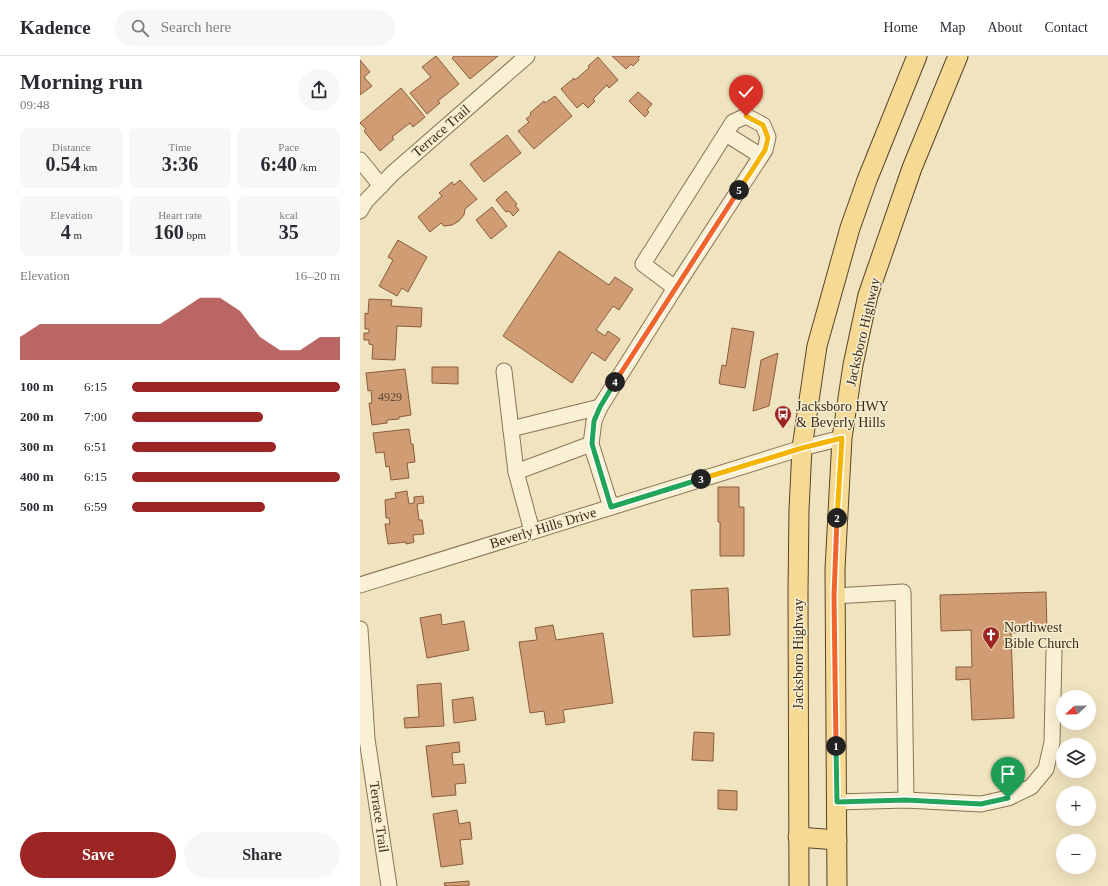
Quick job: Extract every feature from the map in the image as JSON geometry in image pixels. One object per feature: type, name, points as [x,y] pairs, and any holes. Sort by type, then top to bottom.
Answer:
[{"type":"main road","name":"Jacksboro Highway","points":[[799,886],[798,592],[799,510],[802,448],[817,346],[850,228],[867,180],[917,56]]},
{"type":"main road","name":"Jacksboro Highway","points":[[837,886],[834,596],[842,438],[853,365],[868,295],[912,168],[958,56]]},
{"type":"main road","points":[[798,837],[837,840]]},
{"type":"street","name":"Terrace Trail","points":[[360,212],[366,201],[393,173],[527,56]]},
{"type":"street","points":[[611,507],[592,444],[594,421],[600,407],[675,288],[765,150],[768,138],[763,125],[746,116],[733,122],[643,264],[675,288]]},
{"type":"street","points":[[726,134],[761,156]]},
{"type":"street","points":[[360,160],[381,186]]},
{"type":"street","points":[[504,371],[516,472],[532,531]]},
{"type":"street","points":[[511,429],[600,407]]},
{"type":"street","name":"Beverly Hills Drive","points":[[360,585],[802,448],[842,438]]},
{"type":"street","points":[[516,472],[592,444]]},
{"type":"street","points":[[834,596],[903,592],[906,800]]},
{"type":"street","name":"Terrace Trail","points":[[360,629],[367,739],[389,886]]},
{"type":"street","points":[[837,802],[906,800],[981,804],[1008,798],[1031,787],[1046,769],[1052,742],[1054,652]]},
{"type":"building","points":[[436,56],[459,84],[438,101],[440,103],[427,114],[410,93],[431,77],[422,67]]},
{"type":"building","points":[[454,56],[498,56],[470,79],[452,58]]},
{"type":"building","points":[[612,56],[640,56],[638,58],[639,60],[633,66],[631,64],[626,69]]},
{"type":"building","points":[[598,57],[618,80],[609,88],[607,85],[593,99],[595,101],[588,108],[583,103],[577,108],[561,89],[589,68],[588,66]]},
{"type":"building","points":[[360,60],[370,72],[364,77],[372,86],[360,95]]},
{"type":"building","points":[[401,88],[425,117],[413,127],[410,123],[392,137],[394,139],[380,151],[364,131],[366,129],[360,123]]},
{"type":"building","points":[[638,92],[652,104],[647,110],[649,112],[645,117],[629,101]]},
{"type":"building","points":[[555,96],[572,116],[534,149],[518,131],[529,122],[526,119],[531,115],[530,113],[544,101],[545,103]]},
{"type":"building","points":[[507,135],[521,153],[484,182],[470,164]]},
{"type":"building","points":[[460,180],[477,199],[465,209],[464,215],[459,221],[452,225],[444,226],[441,223],[430,232],[418,217],[442,196],[439,193],[452,182],[454,185]]},
{"type":"building","points":[[506,191],[517,204],[515,205],[519,210],[513,216],[509,211],[506,212],[496,200]]},
{"type":"building","points":[[492,207],[507,226],[491,239],[476,220]]},
{"type":"building","points":[[398,240],[427,257],[408,292],[402,288],[397,296],[379,286],[393,260],[388,257]]},
{"type":"building","points":[[559,251],[609,285],[615,277],[633,289],[619,310],[613,306],[596,330],[605,336],[608,331],[620,339],[605,361],[592,352],[572,383],[503,336]]},
{"type":"building","points":[[369,299],[392,300],[391,306],[422,308],[421,327],[397,326],[395,360],[372,359],[373,345],[369,344],[369,340],[364,340],[364,333],[369,333],[369,329],[365,329],[365,313],[368,314]]},
{"type":"building","points":[[732,328],[754,332],[745,388],[719,383],[722,365],[726,366]]},
{"type":"building","points":[[778,353],[769,406],[753,411],[761,360]]},
{"type":"building","points":[[432,367],[458,367],[458,384],[432,383]]},
{"type":"building","points":[[405,369],[411,415],[399,417],[399,419],[387,420],[387,423],[372,425],[369,403],[372,403],[371,390],[368,391],[366,373]]},
{"type":"building","points":[[409,429],[411,444],[413,444],[415,462],[407,463],[409,478],[391,480],[389,466],[386,467],[384,452],[376,453],[373,433]]},
{"type":"building","points":[[718,487],[739,487],[739,507],[744,507],[744,556],[720,556]]},
{"type":"building","points":[[407,491],[409,504],[414,503],[414,497],[423,496],[424,503],[417,504],[419,520],[422,520],[424,534],[413,535],[414,542],[411,543],[406,544],[406,542],[388,544],[385,524],[390,524],[389,518],[386,518],[385,500],[396,498],[395,493]]},
{"type":"building","points":[[728,588],[730,635],[693,637],[691,590]]},
{"type":"building","name":"Northwest Bible Church","points":[[1046,592],[1047,631],[1011,633],[1014,718],[972,720],[970,679],[956,680],[956,667],[972,667],[971,630],[941,631],[940,595]]},
{"type":"building","points":[[441,614],[442,625],[464,621],[469,650],[427,658],[420,618]]},
{"type":"building","points":[[553,625],[556,640],[603,633],[613,703],[563,710],[565,722],[546,725],[544,711],[530,713],[519,642],[537,640],[535,628]]},
{"type":"building","points":[[441,683],[444,726],[405,728],[404,718],[419,717],[417,685]]},
{"type":"building","points":[[473,697],[476,720],[454,723],[452,700]]},
{"type":"building","points":[[694,732],[714,733],[713,761],[692,760]]},
{"type":"building","points":[[459,742],[460,752],[452,753],[453,765],[464,764],[466,783],[455,784],[456,795],[432,797],[426,746]]},
{"type":"building","points":[[718,790],[737,791],[737,810],[718,809]]},
{"type":"building","points":[[457,810],[459,824],[470,822],[472,839],[460,840],[463,864],[441,867],[433,814]]},
{"type":"building","points":[[469,881],[469,886],[445,886],[444,883]]},
{"type":"place","name":"Jacksboro HWY & Beverly Hills","points":[[783,429]]},
{"type":"place","name":"Northwest Bible Church","points":[[991,650]]},
{"type":"route","points":[[746,116],[763,125],[768,138],[765,150],[675,288],[600,407],[594,421],[592,444],[611,507],[802,448],[842,438],[834,596],[837,802],[906,800],[981,804],[1008,798]]}]
